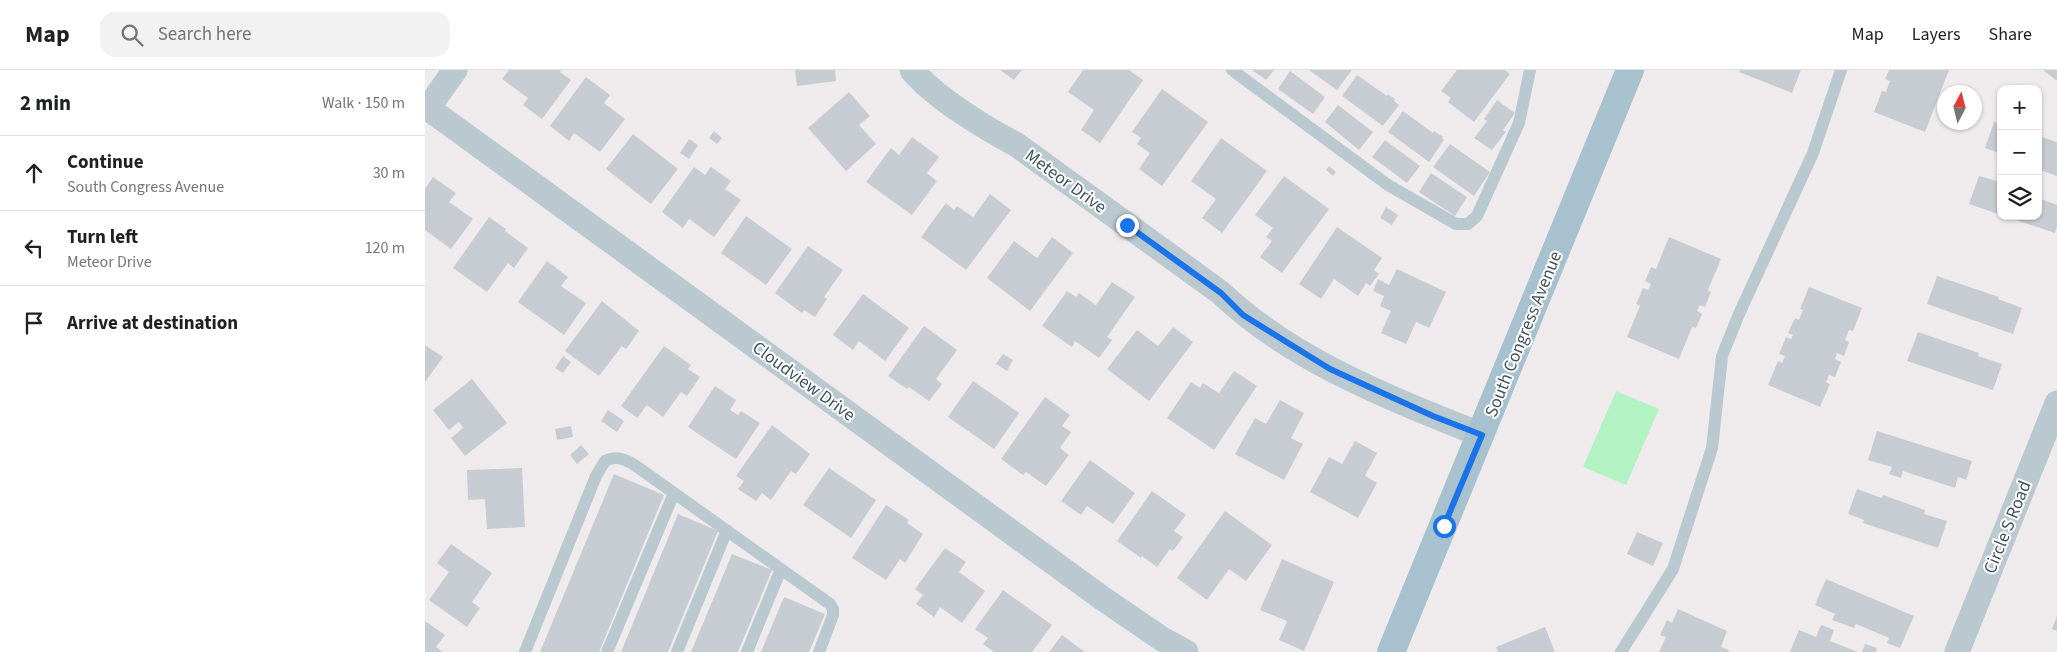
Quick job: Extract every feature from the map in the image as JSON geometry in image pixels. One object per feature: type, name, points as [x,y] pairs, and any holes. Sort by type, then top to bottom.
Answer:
[{"type":"main road","name":"South Congress Avenue","points":[[1391,652],[1482,435],[1630,70]]},
{"type":"street","points":[[426,107],[455,70]]},
{"type":"street","name":"Meteor Drive","points":[[912,70],[926,85],[991,131],[1024,151],[1221,293],[1243,315],[1330,369],[1424,412],[1482,435]]},
{"type":"street","name":"Cloudview Drive","points":[[426,107],[1102,598],[1162,639],[1186,652]]},
{"type":"street","name":"Circle S Road","points":[[1957,652],[2057,403]]},
{"type":"lane","points":[[1232,70],[1388,185],[1456,224],[1468,224],[1477,216],[1519,123],[1530,70]]},
{"type":"lane","points":[[1621,652],[1673,569],[1712,448],[1722,356],[1739,314],[1813,154],[1841,70]]},
{"type":"lane","points":[[525,652],[596,476],[605,461],[610,458],[623,459],[822,597],[833,609],[830,624],[819,652]]},
{"type":"lane","points":[[607,652],[674,493]]},
{"type":"lane","points":[[677,652],[727,530]]},
{"type":"lane","points":[[747,652],[781,569]]},
{"type":"green space","points":[[1616,391],[1659,409],[1626,485],[1583,467]]},
{"type":"building","points":[[509,70],[561,70],[560,72],[571,80],[542,119],[523,105],[528,98],[502,79]]},
{"type":"building","points":[[795,70],[835,70],[836,81],[797,86]]},
{"type":"building","points":[[1000,70],[1022,70],[1014,80]]},
{"type":"building","points":[[1083,70],[1129,70],[1143,80],[1100,143],[1081,130],[1094,110],[1068,92]]},
{"type":"building","points":[[1252,70],[1274,70],[1266,80]]},
{"type":"building","points":[[1309,70],[1352,70],[1337,90]]},
{"type":"building","points":[[1457,70],[1505,70],[1510,74],[1474,122],[1448,102],[1451,98],[1441,91]]},
{"type":"building","points":[[1740,70],[1801,70],[1792,93],[1739,72]]},
{"type":"building","points":[[1889,70],[1949,70],[1943,85],[1937,85],[1937,101],[1925,132],[1874,112],[1882,91],[1886,92],[1890,81],[1885,79]]},
{"type":"building","points":[[2043,70],[2057,70],[2057,81]]},
{"type":"building","points":[[1290,71],[1325,97],[1313,114],[1278,89]]},
{"type":"building","points":[[1357,75],[1387,96],[1388,94],[1395,99],[1394,101],[1399,105],[1383,126],[1342,96]]},
{"type":"building","points":[[586,77],[610,95],[604,103],[625,119],[600,152],[574,133],[569,141],[550,126]]},
{"type":"building","points":[[1162,89],[1208,122],[1162,186],[1139,169],[1150,153],[1137,144],[1141,138],[1132,132]]},
{"type":"building","points":[[849,92],[870,116],[859,125],[876,144],[846,171],[808,128]]},
{"type":"building","points":[[1497,100],[1515,113],[1503,130],[1506,132],[1492,150],[1474,138],[1487,121],[1484,119]]},
{"type":"building","points":[[1338,105],[1373,132],[1359,150],[1325,122]]},
{"type":"building","points":[[1403,111],[1433,133],[1434,131],[1443,137],[1444,140],[1429,162],[1388,132]]},
{"type":"building","points":[[1994,122],[1997,123],[1997,152],[1985,148]]},
{"type":"building","points":[[714,131],[722,138],[717,144],[709,138]]},
{"type":"building","points":[[633,134],[678,169],[651,204],[606,169]]},
{"type":"building","points":[[912,137],[939,157],[927,173],[937,181],[912,215],[866,182],[891,148],[899,155]]},
{"type":"building","points":[[2042,137],[2057,142],[2057,176],[2042,170]]},
{"type":"building","points":[[1221,138],[1267,171],[1222,233],[1202,218],[1216,199],[1191,181]]},
{"type":"building","points":[[689,139],[698,145],[689,159],[680,153]]},
{"type":"building","points":[[1385,140],[1420,166],[1407,183],[1372,157]]},
{"type":"building","points":[[1450,144],[1490,172],[1474,196],[1433,167]]},
{"type":"building","points":[[1329,166],[1336,172],[1333,176],[1326,170]]},
{"type":"building","points":[[694,167],[705,175],[711,167],[731,181],[725,189],[741,200],[714,237],[689,219],[683,228],[662,212]]},
{"type":"building","points":[[1431,173],[1467,197],[1455,216],[1419,192]]},
{"type":"building","points":[[1284,176],[1329,209],[1282,273],[1260,257],[1272,241],[1266,237],[1273,228],[1255,215]]},
{"type":"building","points":[[1979,176],[1997,181],[1997,214],[1969,204]]},
{"type":"building","points":[[433,177],[456,193],[449,202],[473,219],[451,249],[425,230],[425,189]]},
{"type":"building","points":[[990,194],[1011,210],[966,270],[921,237],[946,203],[954,210],[957,206],[973,217]]},
{"type":"building","points":[[2042,199],[2057,205],[2055,233],[2016,220],[2042,220]]},
{"type":"building","points":[[1386,207],[1398,215],[1392,225],[1380,218]]},
{"type":"building","points":[[746,216],[792,249],[766,285],[721,253]]},
{"type":"building","points":[[489,217],[528,248],[514,268],[508,263],[487,292],[453,268]]},
{"type":"building","points":[[1337,227],[1382,258],[1374,270],[1379,274],[1370,286],[1366,283],[1358,296],[1334,279],[1321,299],[1299,284]]},
{"type":"building","points":[[1052,237],[1073,253],[1030,311],[987,278],[1014,241],[1037,258]]},
{"type":"building","points":[[1669,237],[1721,259],[1708,290],[1711,292],[1705,307],[1700,305],[1697,311],[1702,314],[1696,328],[1692,327],[1679,359],[1627,337],[1640,306],[1636,304],[1643,288],[1648,290],[1651,284],[1645,281],[1651,267],[1656,269]]},
{"type":"building","points":[[808,246],[843,270],[824,297],[827,299],[815,317],[804,310],[802,313],[775,293]]},
{"type":"building","points":[[547,261],[568,277],[561,286],[586,303],[564,335],[518,302]]},
{"type":"building","points":[[1397,269],[1446,292],[1429,328],[1416,322],[1406,344],[1381,333],[1391,311],[1380,306],[1384,296],[1373,291],[1378,279],[1389,285]]},
{"type":"building","points":[[1937,276],[1999,297],[1998,299],[2022,308],[2013,334],[1927,304]]},
{"type":"building","points":[[1112,282],[1135,297],[1107,337],[1112,340],[1099,358],[1075,341],[1072,347],[1042,326],[1067,291],[1076,297],[1079,293],[1096,305]]},
{"type":"building","points":[[1809,287],[1862,308],[1853,331],[1849,330],[1845,340],[1849,342],[1844,356],[1837,353],[1835,359],[1841,362],[1835,377],[1829,375],[1826,382],[1830,384],[1820,407],[1768,385],[1778,361],[1782,363],[1785,356],[1779,354],[1786,337],[1791,339],[1793,335],[1788,333],[1795,318],[1799,320],[1803,310],[1800,309]]},
{"type":"building","points":[[863,294],[909,328],[885,361],[859,341],[853,350],[833,335]]},
{"type":"building","points":[[602,301],[639,331],[626,349],[622,346],[599,376],[565,351]]},
{"type":"building","points":[[924,326],[957,350],[936,379],[942,384],[929,401],[909,387],[907,389],[888,376]]},
{"type":"building","points":[[1173,327],[1193,342],[1149,401],[1107,369],[1137,330],[1158,346]]},
{"type":"building","points":[[1918,332],[1979,353],[1978,356],[2002,364],[1993,390],[1907,361]]},
{"type":"building","points":[[425,345],[443,357],[425,382]]},
{"type":"building","points":[[664,346],[691,365],[688,369],[700,377],[687,396],[681,392],[663,417],[647,405],[637,418],[621,406]]},
{"type":"building","points":[[1003,354],[1013,360],[1007,371],[996,364]]},
{"type":"building","points":[[563,356],[571,362],[563,373],[555,368]]},
{"type":"building","points":[[1234,371],[1257,386],[1214,450],[1167,418],[1191,382],[1200,388],[1203,383],[1219,393]]},
{"type":"building","points":[[472,379],[507,423],[465,456],[451,438],[463,428],[459,422],[449,430],[433,410]]},
{"type":"building","points":[[973,381],[1019,413],[994,449],[948,417]]},
{"type":"building","points":[[715,386],[736,400],[730,410],[738,415],[741,411],[760,423],[736,459],[688,427]]},
{"type":"building","points":[[1045,397],[1070,415],[1062,426],[1071,432],[1060,448],[1069,455],[1046,486],[1026,472],[1023,475],[1001,459]]},
{"type":"building","points":[[1280,400],[1304,413],[1291,438],[1303,444],[1284,480],[1235,454],[1255,418],[1266,424]]},
{"type":"building","points":[[608,410],[624,421],[617,432],[601,421]]},
{"type":"building","points":[[772,425],[810,454],[796,474],[791,471],[771,500],[762,493],[756,501],[738,489],[744,481],[736,476]]},
{"type":"building","points":[[571,426],[573,437],[557,440],[555,429]]},
{"type":"building","points":[[1877,431],[1972,461],[1966,480],[1958,477],[1955,488],[1903,471],[1901,478],[1889,474],[1892,467],[1868,460]]},
{"type":"building","points":[[1355,441],[1377,453],[1365,476],[1377,483],[1358,518],[1310,492],[1329,457],[1342,464]]},
{"type":"building","points":[[581,445],[589,454],[577,464],[570,455]]},
{"type":"building","points":[[1090,460],[1135,493],[1113,524],[1087,506],[1081,515],[1061,501]]},
{"type":"building","points":[[522,468],[525,527],[487,529],[485,499],[468,500],[467,470]]},
{"type":"building","points":[[829,468],[876,500],[851,538],[803,505]]},
{"type":"building","points":[[614,474],[664,495],[599,652],[540,652]]},
{"type":"building","points":[[1857,489],[1882,498],[1883,495],[1925,510],[1924,514],[1947,521],[1938,548],[1863,523],[1864,520],[1848,514]]},
{"type":"building","points":[[1152,491],[1186,515],[1174,531],[1183,537],[1173,551],[1170,549],[1157,567],[1117,541]]},
{"type":"building","points":[[886,505],[909,520],[907,523],[923,534],[905,563],[900,559],[886,580],[852,558]]},
{"type":"building","points":[[1225,511],[1272,545],[1246,581],[1229,569],[1207,600],[1177,578]]},
{"type":"building","points":[[678,514],[718,531],[668,652],[621,652]]},
{"type":"building","points":[[1637,532],[1663,543],[1653,566],[1627,554]]},
{"type":"building","points":[[451,544],[492,573],[472,602],[480,608],[467,627],[429,600],[449,572],[437,563]]},
{"type":"building","points":[[945,548],[966,562],[959,572],[985,591],[962,623],[940,607],[934,617],[916,604],[923,595],[915,589]]},
{"type":"building","points":[[732,554],[772,570],[738,652],[691,652]]},
{"type":"building","points":[[1282,559],[1334,582],[1304,651],[1279,640],[1287,621],[1260,610]]},
{"type":"building","points":[[1826,579],[1914,616],[1900,648],[1887,643],[1889,638],[1856,624],[1854,628],[1832,620],[1835,614],[1815,605]]},
{"type":"building","points":[[1003,590],[1052,625],[1032,652],[994,652],[983,644],[988,638],[975,629]]},
{"type":"building","points":[[784,597],[825,614],[809,652],[761,652]]},
{"type":"building","points":[[1678,609],[1727,631],[1721,647],[1729,650],[1728,652],[1659,652],[1666,637],[1660,635],[1667,620],[1672,623]]},
{"type":"building","points":[[2057,616],[2057,631],[2052,629]]},
{"type":"building","points":[[425,621],[445,635],[436,647],[443,652],[425,652]]},
{"type":"building","points":[[1821,625],[1834,630],[1830,641],[1858,652],[1790,652],[1799,630],[1816,637]]},
{"type":"building","points":[[1545,627],[1555,652],[1498,652],[1496,647]]},
{"type":"building","points":[[1062,635],[1075,645],[1085,652],[1049,652]]},
{"type":"building","points":[[1865,644],[1877,648],[1876,652],[1862,652]]},
{"type":"route","points":[[1127,225],[1221,293],[1243,315],[1330,369],[1433,416],[1482,435],[1444,526]]}]
